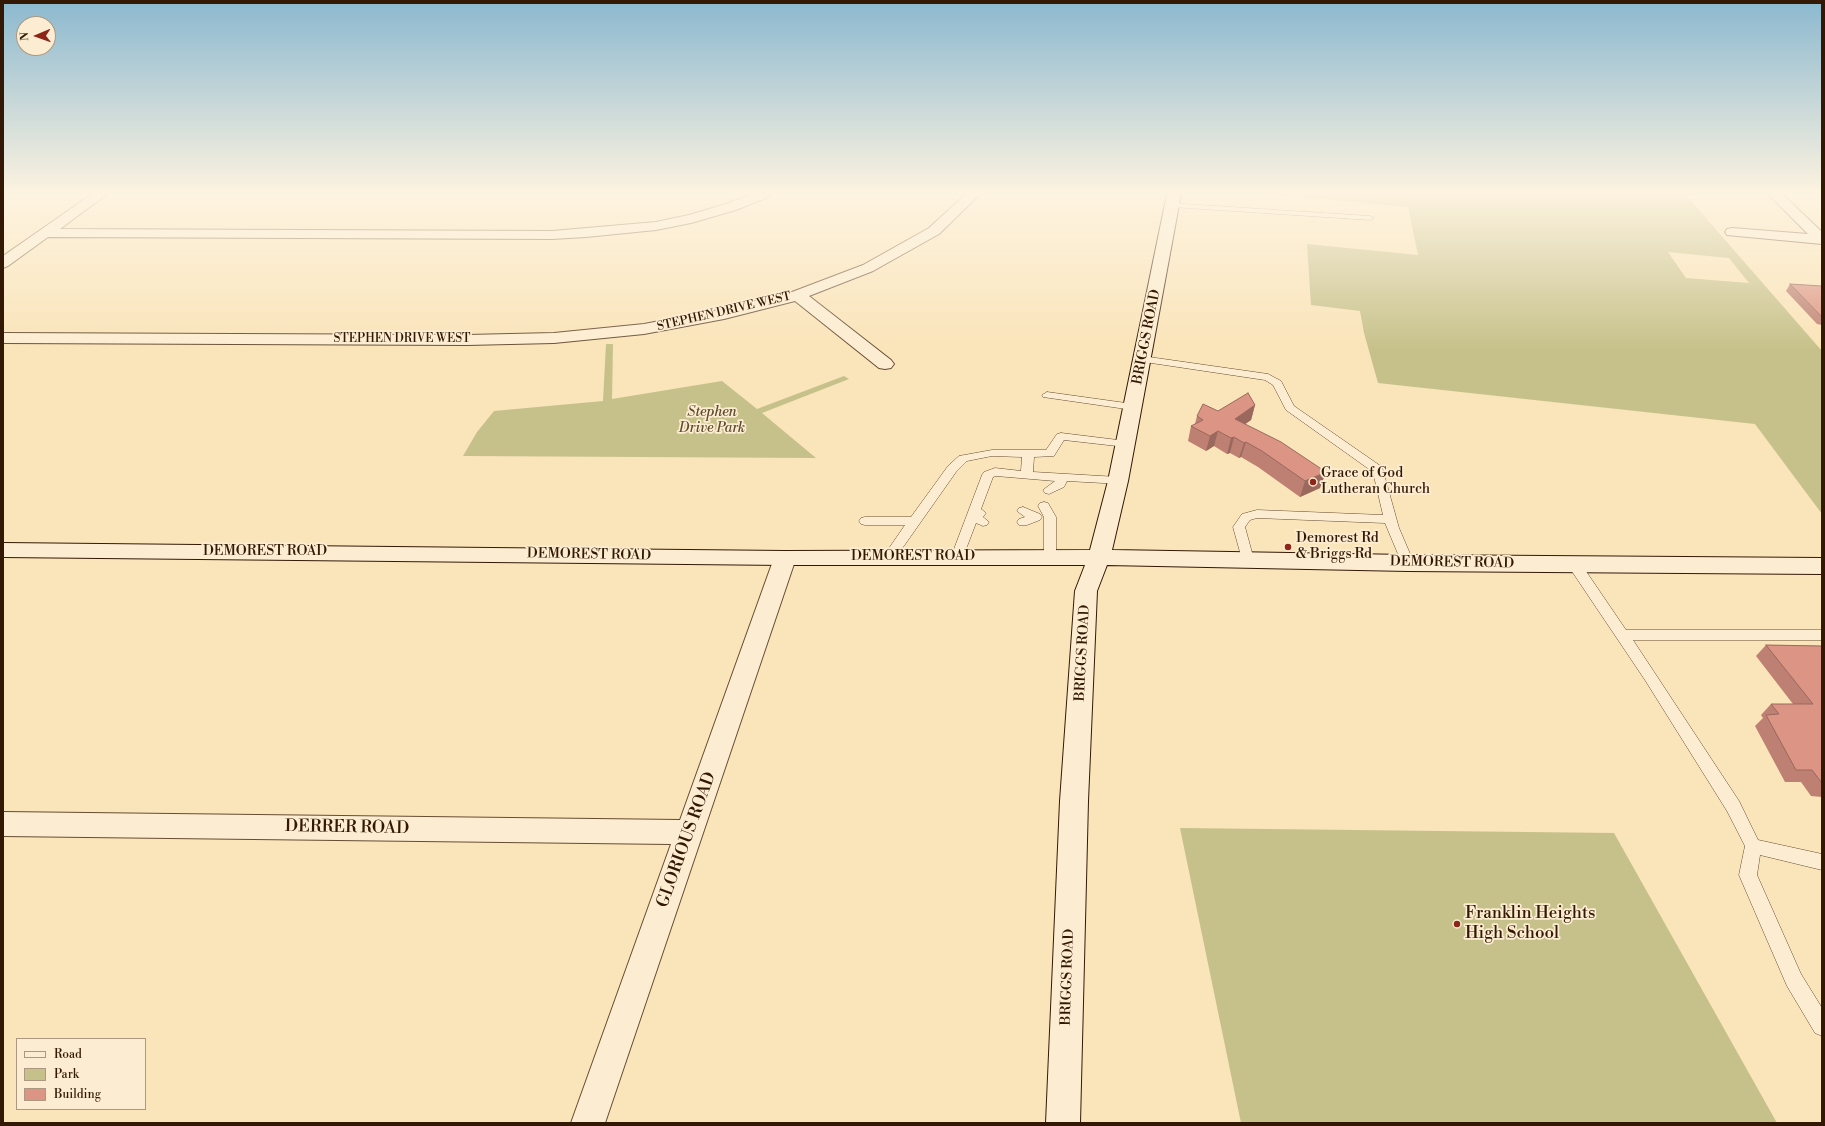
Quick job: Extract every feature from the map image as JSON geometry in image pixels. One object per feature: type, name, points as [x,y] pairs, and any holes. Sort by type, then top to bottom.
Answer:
[{"type":"street","points":[[3,263],[26,247]]},
{"type":"street","name":"STEPHEN DRIVE WEST","points":[[3,338],[452,340],[554,338],[644,329],[724,314],[798,295],[868,268],[906,247]]},
{"type":"street","name":"BRIGGS ROAD","points":[[1063,1123],[1074,801],[1086,591],[1099,558],[1118,482],[1164,247]]},
{"type":"street","points":[[798,295],[885,364]]},
{"type":"street","name":"DEMOREST ROAD","points":[[3,550],[785,558],[1050,557],[1408,563],[1822,566]]},
{"type":"street","name":"GLORIOUS ROAD","points":[[588,1123],[785,558]]},
{"type":"street","name":"DERRER ROAD","points":[[3,824],[690,832]]},
{"type":"lane","points":[[1142,359],[1268,377],[1278,383],[1290,408],[1378,470],[1392,528],[1408,563]]},
{"type":"lane","points":[[1047,395],[1133,407]]},
{"type":"lane","points":[[889,557],[952,469],[963,458],[992,453],[1050,454],[1061,436],[1126,444]]},
{"type":"lane","points":[[1027,475],[1028,454]]},
{"type":"lane","points":[[957,557],[979,517],[990,473],[1027,475],[1059,486],[1118,482]]},
{"type":"lane","points":[[1023,517],[1036,517],[1051,511],[1050,557]]},
{"type":"lane","points":[[1248,560],[1239,526],[1246,517],[1257,514],[1391,519]]},
{"type":"lane","points":[[865,521],[914,521]]},
{"type":"lane","points":[[1574,564],[1622,635],[1732,806],[1753,846],[1748,875],[1794,980],[1822,1026]]},
{"type":"lane","points":[[1622,635],[1822,635]]},
{"type":"lane","points":[[1753,846],[1822,862]]},
{"type":"green space","points":[[1307,247],[1333,247],[1418,255],[1416,247],[1731,247],[1822,351],[1822,514],[1755,424],[1378,383],[1364,333],[1360,311],[1311,305]],"holes":[[[1668,252],[1729,258],[1749,283],[1686,278]]]},
{"type":"green space","name":"Stephen Drive Park","points":[[606,344],[613,344],[612,399],[722,381],[757,409],[844,376],[849,379],[762,413],[816,458],[463,456],[477,432],[494,411],[603,401]]},
{"type":"green space","points":[[1180,828],[1614,833],[1777,1123],[1241,1123]]},
{"type":"building","points":[[1790,284],[1822,286],[1822,317]]},
{"type":"building","points":[[1248,393],[1255,405],[1235,419],[1281,442],[1326,472],[1305,481],[1262,451],[1246,442],[1244,443],[1234,437],[1231,438],[1218,431],[1210,436],[1191,426],[1203,420],[1197,416],[1203,404],[1218,411]]},
{"type":"building","points":[[1766,645],[1822,646],[1822,783],[1812,770],[1796,770],[1766,715],[1779,714],[1771,704],[1813,704]]},
{"type":"place","name":"Grace of God Lutheran Church","points":[[1313,482]]},
{"type":"place","name":"Demorest Rd & Briggs Rd","points":[[1288,547]]},
{"type":"place","name":"Franklin Heights High School","points":[[1457,924]]}]
